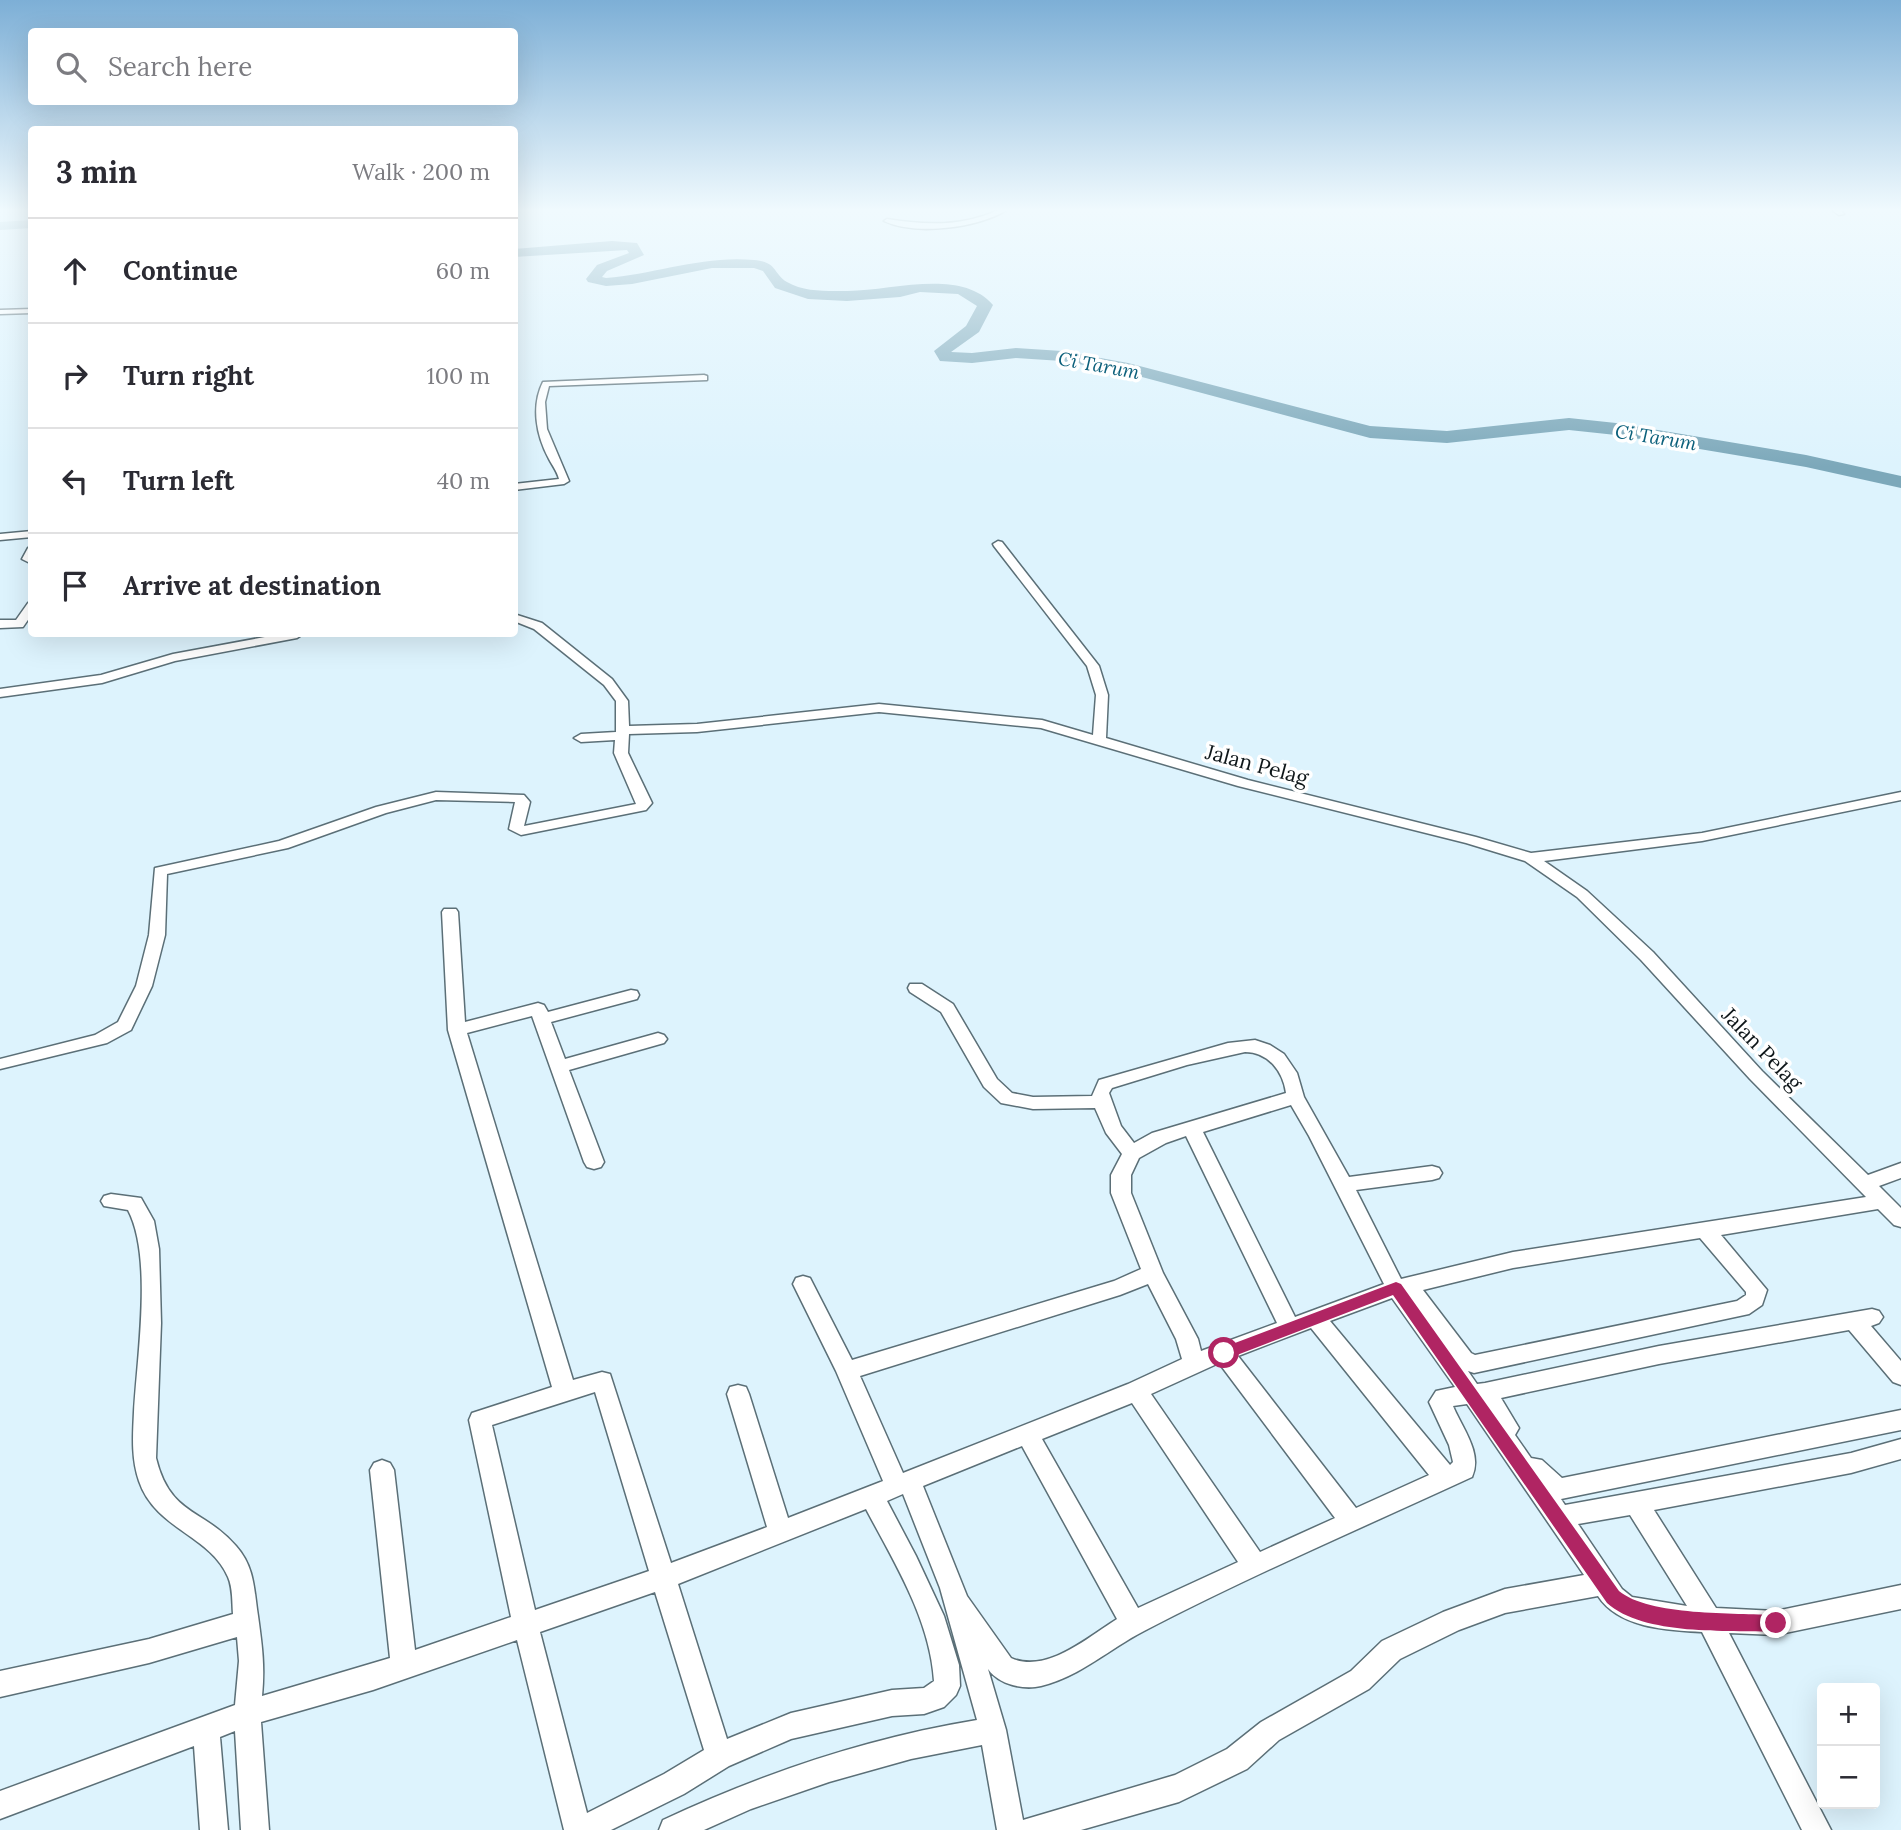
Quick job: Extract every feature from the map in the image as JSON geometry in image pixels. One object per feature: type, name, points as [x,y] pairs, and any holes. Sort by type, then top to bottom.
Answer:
[{"type":"street","points":[[0,312],[28,311]]},
{"type":"street","points":[[518,487],[554,485],[564,481],[563,471],[553,458],[543,431],[539,402],[546,384],[704,378]]},
{"type":"street","points":[[0,531],[28,531]]},
{"type":"street","points":[[0,537],[28,532]]},
{"type":"street","points":[[998,544],[1093,666],[1102,695],[1098,740]]},
{"type":"street","points":[[0,624],[19,624],[28,611]]},
{"type":"street","points":[[2,1064],[101,1039],[125,1026],[144,986],[158,935],[160,871],[283,845],[381,810],[436,796],[519,798],[523,802],[516,829],[522,831],[641,807],[645,803],[621,753],[622,701],[608,682],[538,626],[518,618]]},
{"type":"street","points":[[0,693],[102,679],[173,658],[282,637]]},
{"type":"street","name":"Jalan Pelag","points":[[581,738],[879,708],[1042,724],[1243,783],[1483,843],[1531,858],[1582,894],[1638,947],[1756,1075],[1867,1183],[1901,1220]]},
{"type":"street","points":[[1531,858],[1702,837],[1901,796]]},
{"type":"street","points":[[450,912],[457,1030],[565,1392]]},
{"type":"street","points":[[916,988],[947,1008],[990,1083],[1007,1099],[1033,1103],[1102,1102]]},
{"type":"street","points":[[542,1018],[631,995]]},
{"type":"street","points":[[457,1030],[538,1009],[594,1162]]},
{"type":"street","points":[[559,1067],[658,1039]]},
{"type":"street","points":[[1132,1153],[1116,1138],[1100,1093],[1105,1084],[1230,1048],[1254,1045],[1270,1053],[1288,1069],[1295,1085],[1295,1097],[1402,1286],[1533,1466],[1547,1482],[1560,1489],[1901,1420]]},
{"type":"street","points":[[1194,1363],[1188,1339],[1153,1273],[1121,1193],[1121,1175],[1132,1153],[1159,1138],[1295,1097]]},
{"type":"street","points":[[1192,1129],[1290,1328]]},
{"type":"street","points":[[1867,1183],[1901,1170]]},
{"type":"street","points":[[1343,1185],[1432,1173]]},
{"type":"street","points":[[111,1201],[134,1202],[141,1210],[148,1253],[149,1315],[144,1443],[148,1478],[171,1512],[219,1544],[232,1557],[243,1586],[252,1659],[248,1713],[255,1830]]},
{"type":"street","points":[[0,1805],[248,1713],[404,1667],[526,1627],[781,1533],[1136,1391],[1194,1363],[1402,1286],[1513,1260],[1884,1201]]},
{"type":"street","points":[[1402,1286],[1463,1359],[1474,1364],[1742,1308],[1755,1299],[1757,1290],[1704,1229]]},
{"type":"street","points":[[847,1371],[1120,1287],[1153,1273]]},
{"type":"street","points":[[803,1284],[903,1484],[955,1600],[993,1730],[1011,1830]]},
{"type":"street","points":[[1315,1318],[1447,1479]]},
{"type":"street","points":[[955,1600],[1002,1667],[1020,1675],[1038,1674],[1067,1665],[1133,1623],[1464,1470],[1466,1461],[1440,1402],[1451,1395],[1478,1393],[1659,1355],[1863,1319],[1901,1376]]},
{"type":"street","points":[[1224,1353],[1351,1521]]},
{"type":"street","points":[[719,1756],[602,1381],[480,1420],[526,1627],[580,1830],[662,1790],[719,1756],[791,1726],[892,1703],[924,1702],[935,1698],[947,1686],[946,1660],[914,1577],[872,1497]]},
{"type":"street","points":[[1136,1391],[1255,1566]]},
{"type":"street","points":[[1478,1393],[1613,1597],[1624,1606],[1640,1612],[1709,1620],[1776,1623],[1901,1597]]},
{"type":"street","points":[[738,1394],[781,1533]]},
{"type":"street","points":[[1027,1434],[1133,1623]]},
{"type":"street","points":[[1560,1517],[1851,1463],[1901,1449]]},
{"type":"street","points":[[382,1470],[404,1667]]},
{"type":"street","points":[[1636,1503],[1709,1620],[1817,1830]]},
{"type":"street","points":[[1034,1830],[1179,1788],[1237,1759],[1270,1731],[1360,1680],[1391,1650],[1452,1620],[1505,1601],[1604,1583]]},
{"type":"street","points":[[0,1684],[149,1651],[246,1622]]},
{"type":"street","points":[[206,1728],[214,1830]]},
{"type":"street","points":[[673,1830],[732,1803],[835,1765],[993,1730]]},
{"type":"waterway","name":"Ci Tarum","points":[[835,295],[858,295]]},
{"type":"waterway","name":"Ci Tarum","points":[[970,295],[985,305],[973,329],[942,351],[946,357],[972,358],[1016,353],[1062,356],[1128,368],[1370,432],[1447,437],[1569,424],[1616,429],[1806,461],[1901,482]]},
{"type":"route","points":[[1224,1353],[1396,1288],[1560,1517],[1613,1597],[1624,1606],[1640,1612],[1691,1619],[1776,1623]]}]
